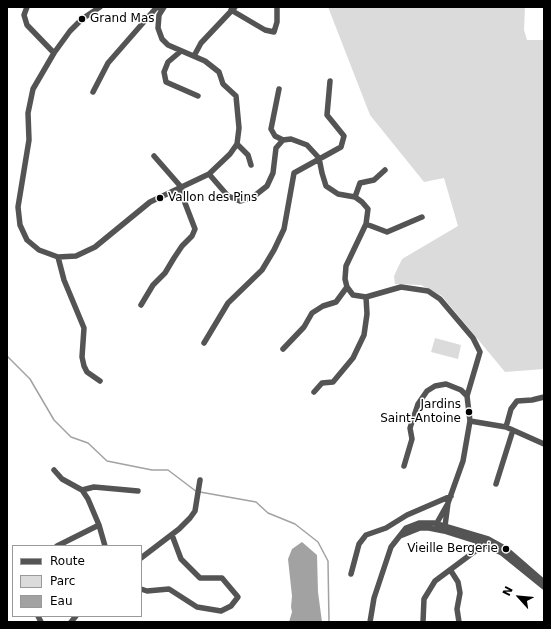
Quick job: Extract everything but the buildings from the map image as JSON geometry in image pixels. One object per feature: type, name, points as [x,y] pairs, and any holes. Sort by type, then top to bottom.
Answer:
[{"type":"street","points":[[27,7],[24,15],[27,25],[54,53]]},
{"type":"street","points":[[100,7],[82,19],[70,31],[54,53],[32,89],[28,113],[29,140],[18,207],[20,225],[27,240],[39,250],[58,257],[76,256],[94,247],[150,202],[181,189],[208,174],[230,154],[237,144],[239,128],[236,96],[223,84],[219,72],[205,61],[168,45],[162,39],[158,28],[158,15],[164,7]]},
{"type":"street","points":[[93,92],[108,63],[156,8],[160,7]]},
{"type":"street","points":[[194,56],[201,43],[233,9],[265,30],[274,32],[277,22],[277,7]]},
{"type":"street","points":[[181,51],[168,62],[164,72],[166,82],[198,96]]},
{"type":"street","points":[[204,343],[228,303],[262,270],[274,250],[284,229],[294,174],[319,158],[341,147],[344,136],[327,115],[330,81]]},
{"type":"street","points":[[279,89],[271,129],[275,136],[283,140]]},
{"type":"street","points":[[208,174],[228,196],[240,201],[253,197],[267,186],[273,172],[276,148],[283,140],[291,138],[307,145],[319,158],[326,186],[338,194],[355,197],[368,209],[366,224],[346,266],[345,279],[347,287],[353,295],[366,297],[401,287],[428,291],[440,299],[473,338],[480,352],[467,396],[470,421],[463,461],[440,527]]},
{"type":"street","points":[[237,144],[248,155],[251,165]]},
{"type":"street","points":[[141,305],[153,286],[165,273],[182,246],[192,236],[195,229],[181,189],[154,156]]},
{"type":"street","points":[[355,197],[360,184],[374,180],[385,170]]},
{"type":"street","points":[[366,224],[387,232],[422,217]]},
{"type":"street","points":[[58,257],[64,280],[80,313],[84,328],[82,357],[84,366],[87,372],[100,381]]},
{"type":"street","points":[[283,350],[304,328],[312,313],[323,306],[336,302],[347,287]]},
{"type":"street","points":[[314,392],[322,383],[333,382],[353,358],[364,335],[367,314],[366,297]]},
{"type":"street","points":[[404,466],[412,438],[410,428],[418,404],[427,391],[435,386],[446,384],[461,390],[467,396]]},
{"type":"street","points":[[506,427],[511,408],[517,401],[532,400],[544,397]]},
{"type":"street","points":[[470,421],[506,427],[544,444]]},
{"type":"street","points":[[496,484],[513,430]]},
{"type":"street","points":[[54,470],[62,479],[82,490],[93,508],[100,525],[105,545]]},
{"type":"street","points":[[142,557],[172,535],[190,518],[195,511],[200,480]]},
{"type":"street","points":[[82,490],[94,487],[138,491]]},
{"type":"street","points":[[351,574],[359,544],[366,534],[386,528],[407,515],[451,496]]},
{"type":"street","points":[[59,545],[100,525]]},
{"type":"street","points":[[370,622],[374,598],[385,561],[391,547],[398,537],[420,528],[440,527],[502,547],[544,582]]},
{"type":"street","points":[[142,589],[147,591],[169,588],[197,607],[221,610],[231,606],[238,597],[222,578],[200,578],[181,559],[172,535]]},
{"type":"street","points":[[423,622],[424,599],[435,581],[451,571],[474,552],[482,541]]},
{"type":"street","points":[[482,541],[510,559],[544,587]]},
{"type":"street","points":[[451,571],[458,582],[460,593],[457,609],[459,622]]},
{"type":"green space","points":[[328,7],[525,7],[524,30],[527,40],[544,40],[544,369],[505,372],[442,296],[421,285],[395,284],[394,276],[402,259],[458,226],[444,178],[424,182],[370,115]]},
{"type":"green space","points":[[435,338],[461,345],[458,359],[431,352]]},
{"type":"water","points":[[302,542],[317,555],[318,592],[322,622],[289,622],[292,612],[292,596],[288,559],[292,549]]},
{"type":"waterway","points":[[7,356],[30,379],[54,420],[71,437],[88,443],[107,461],[152,470],[168,470],[197,492]]},
{"type":"waterway","points":[[200,492],[256,502],[268,513],[295,524],[318,542],[328,561],[329,622]]},
{"type":"place","name":"Grand Mas","points":[[82,19]]},
{"type":"place","name":"Vallon des Pins","points":[[160,198]]},
{"type":"place","name":"Jardins Saint-Antoine","points":[[469,412]]},
{"type":"place","name":"Vieille Bergerie","points":[[506,549]]}]
